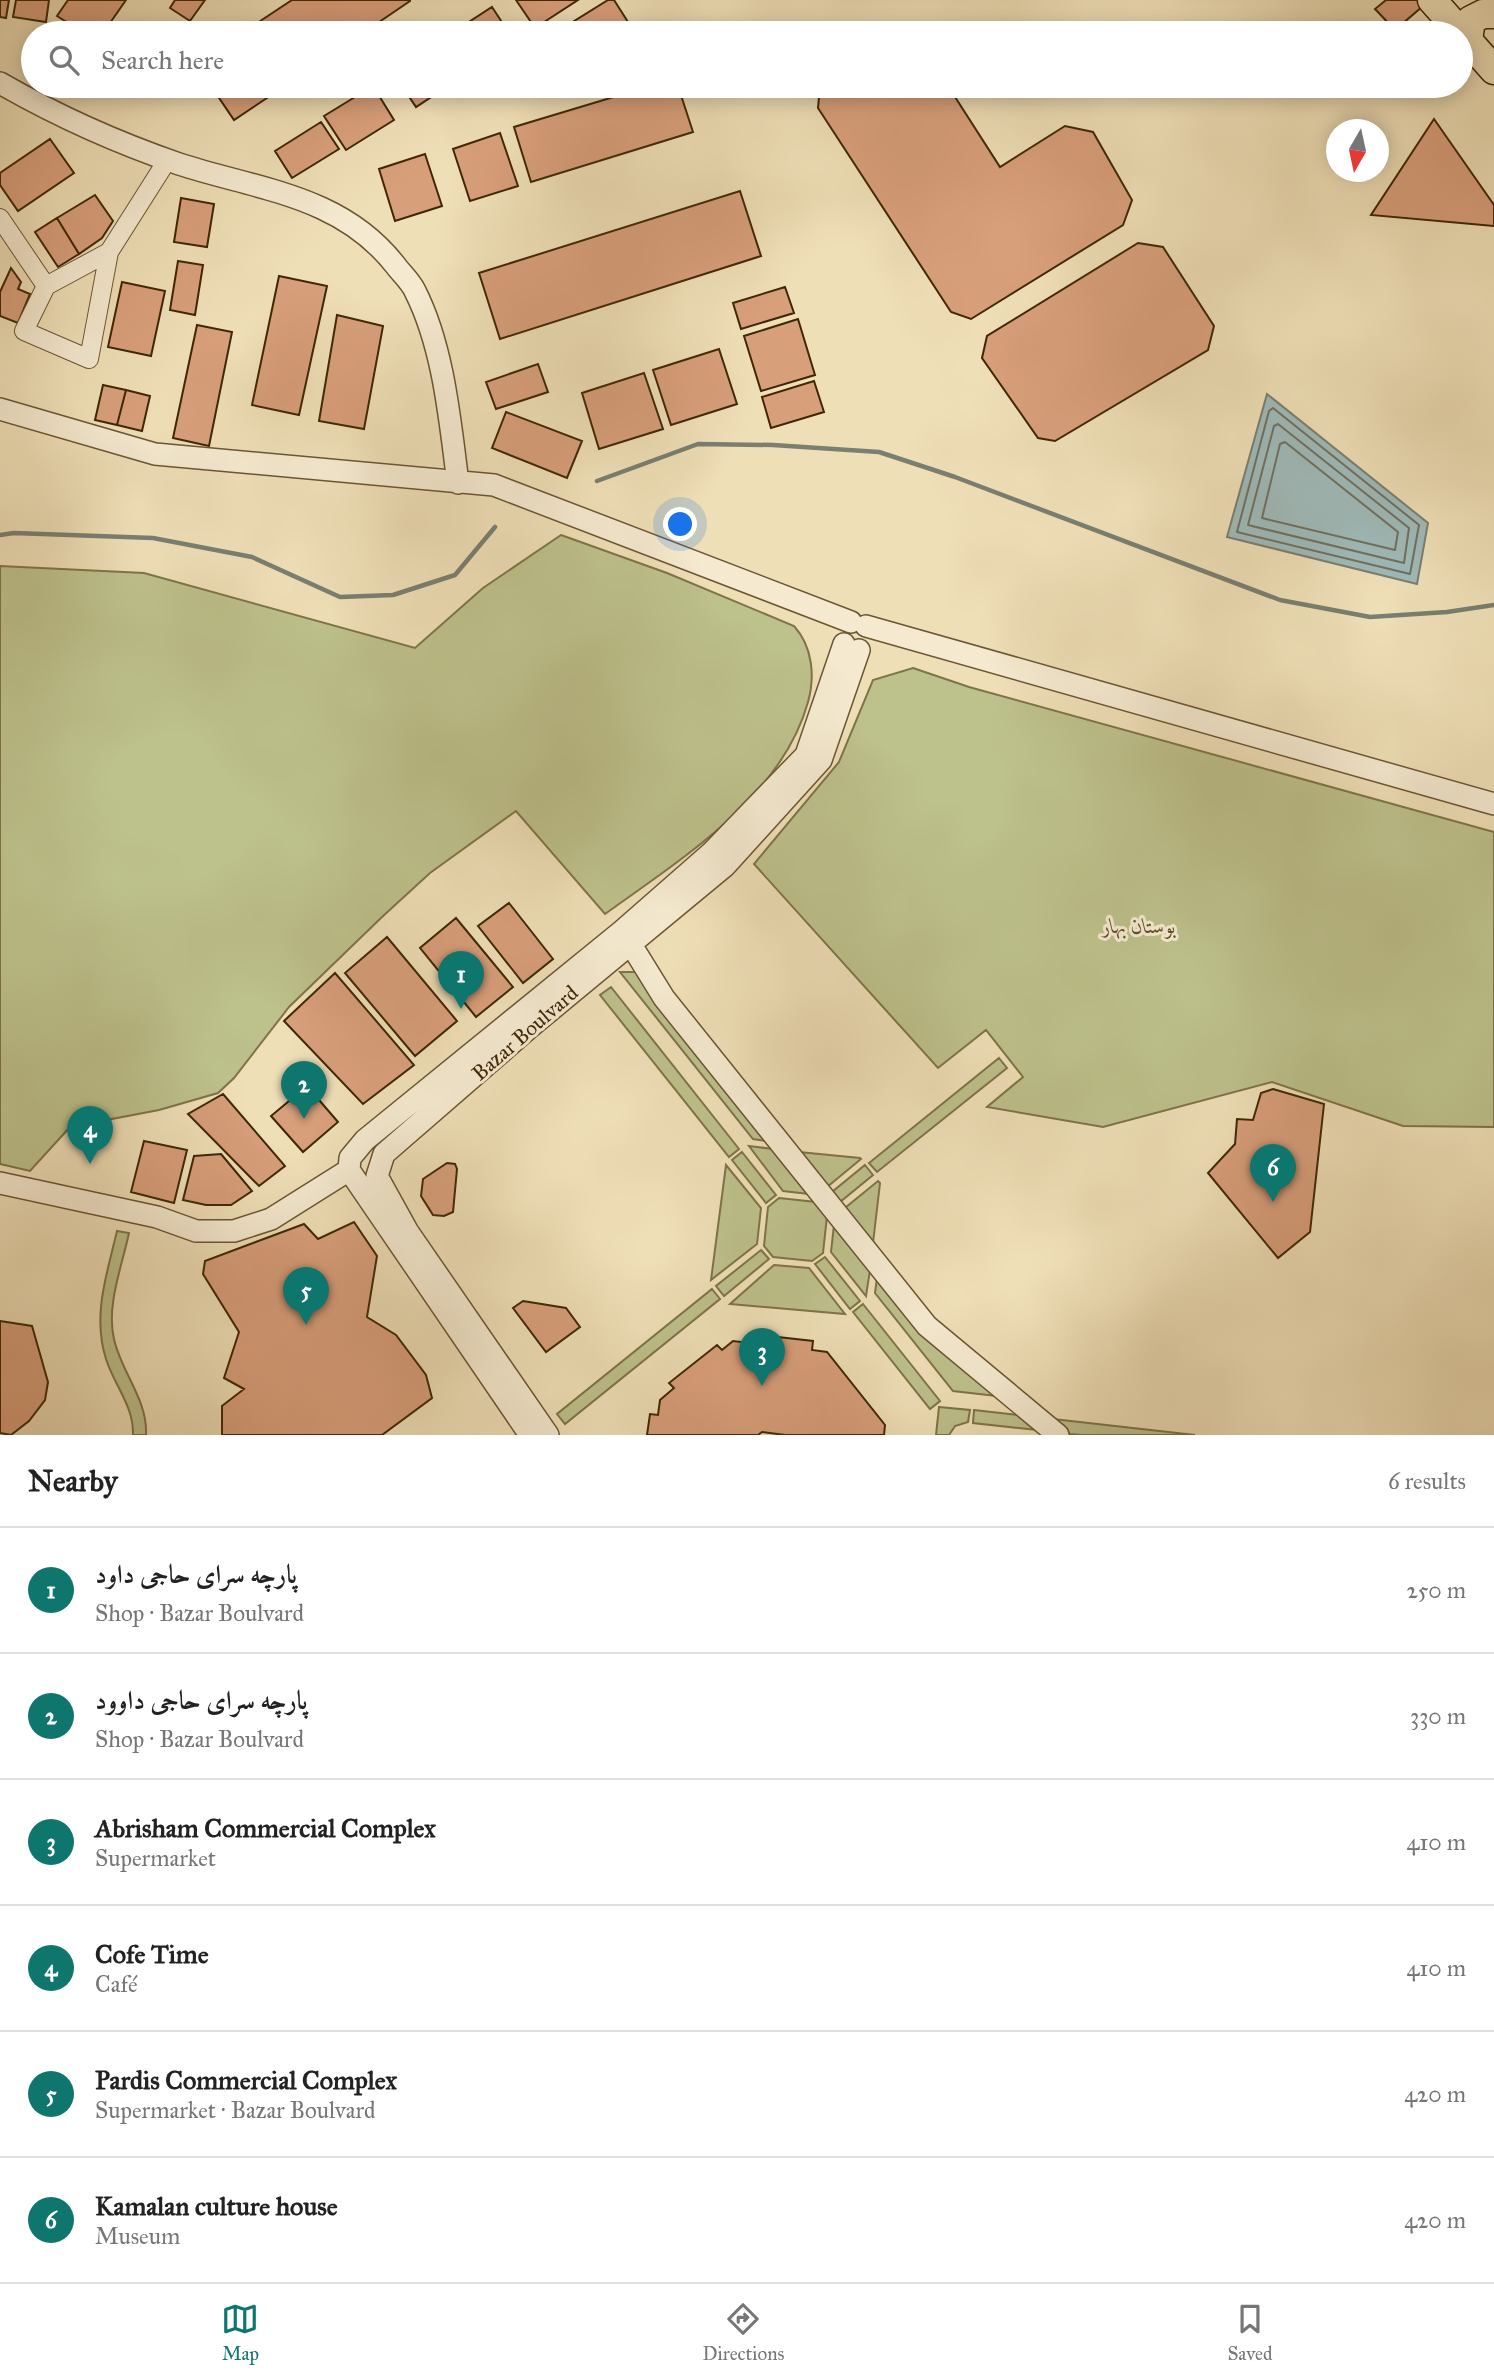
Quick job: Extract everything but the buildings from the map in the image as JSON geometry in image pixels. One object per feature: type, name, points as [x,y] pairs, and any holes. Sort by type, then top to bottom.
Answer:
[{"type":"highway","points":[[1432,0],[1451,21]]},
{"type":"highway","points":[[1471,21],[1483,14],[1494,14]]},
{"type":"highway","points":[[1473,46],[1494,69]]},
{"type":"street","points":[[0,83],[21,95]]},
{"type":"street","points":[[26,98],[68,122],[168,159],[306,200],[351,221],[385,252],[415,291],[442,372],[458,483]]},
{"type":"street","points":[[109,252],[46,286],[24,331],[89,359],[109,252],[168,159]]},
{"type":"street","points":[[0,218],[46,286]]},
{"type":"street","points":[[0,409],[155,454],[458,483],[855,636],[1494,817]]},
{"type":"street","points":[[855,636],[1494,804]]},
{"type":"street","points":[[530,1435],[349,1170],[350,1158],[365,1140],[691,871],[806,755],[855,636]]},
{"type":"street","name":"Bazar Boulvard","points":[[548,1435],[408,1232],[379,1183],[378,1166],[384,1154],[630,943],[725,866],[821,760],[855,636]]},
{"type":"street","points":[[630,943],[664,998],[927,1326],[1058,1435]]},
{"type":"street","points":[[0,1183],[157,1217],[196,1231],[234,1231],[271,1219],[349,1170]]},
{"type":"green space","points":[[561,535],[667,573],[794,626],[800,634],[811,663],[808,702],[795,736],[776,767],[752,796],[696,848],[605,914],[516,811],[430,873],[382,917],[289,1007],[234,1078],[218,1093],[159,1110],[70,1127],[30,1171],[0,1164],[0,566],[144,573],[415,648],[483,588]]},
{"type":"green space","name":"بوستان بهار","points":[[913,668],[969,687],[1494,832],[1494,1127],[1403,1126],[1272,1082],[1103,1127],[987,1107],[1023,1077],[986,1030],[938,1068],[754,864],[839,762],[873,680]]},
{"type":"green space","points":[[620,972],[640,972],[766,1141],[753,1139]]},
{"type":"green space","points":[[611,987],[739,1149],[729,1157],[600,995]]},
{"type":"green space","points":[[999,1058],[1007,1068],[877,1172],[869,1163]]},
{"type":"green space","points":[[749,1146],[773,1149],[809,1194],[783,1191]]},
{"type":"green space","points":[[742,1152],[776,1195],[766,1203],[732,1160]]},
{"type":"green space","points":[[799,1152],[860,1158],[861,1159],[827,1187]]},
{"type":"green space","points":[[726,1165],[761,1208],[757,1244],[711,1280]]},
{"type":"green space","points":[[865,1165],[873,1175],[840,1202],[832,1192]]},
{"type":"green space","points":[[878,1181],[880,1183],[873,1243],[845,1208]]},
{"type":"green space","points":[[779,1198],[816,1202],[827,1216],[823,1253],[812,1261],[773,1257],[764,1246],[768,1207]]},
{"type":"green space","points":[[834,1225],[870,1270],[866,1296],[831,1252]]},
{"type":"green space","points":[[117,1231],[129,1233],[113,1300],[112,1326],[117,1351],[143,1410],[146,1435],[133,1435],[130,1415],[109,1369],[102,1343],[102,1295]]},
{"type":"green space","points":[[761,1250],[769,1259],[724,1296],[716,1286]]},
{"type":"green space","points":[[825,1257],[860,1301],[850,1309],[815,1264]]},
{"type":"green space","points":[[774,1265],[809,1268],[845,1314],[730,1304]]},
{"type":"green space","points":[[877,1278],[996,1396],[953,1391],[875,1293]]},
{"type":"green space","points":[[712,1289],[720,1299],[565,1424],[557,1414]]},
{"type":"green space","points":[[863,1304],[940,1401],[930,1409],[853,1312]]},
{"type":"green space","points":[[939,1407],[970,1410],[968,1422],[955,1426],[949,1435],[936,1435]]},
{"type":"green space","points":[[974,1410],[1019,1415],[1037,1430],[973,1423]]},
{"type":"green space","points":[[1053,1419],[1195,1435],[1070,1434]]},
{"type":"water","points":[[1267,394],[1428,523],[1417,584],[1227,537]]},
{"type":"waterway","points":[[597,481],[698,444],[773,445],[879,452],[955,477],[1280,600],[1370,617],[1447,612],[1494,605]]},
{"type":"waterway","points":[[0,535],[14,533],[153,538],[252,557],[340,597],[393,595],[455,575],[495,527]]},
{"type":"place","name":"پارچه سرای حاجی داود","points":[[461,1009]]},
{"type":"place","name":"پارچه سرای حاجی داوود","points":[[304,1119]]},
{"type":"place","name":"Cofe Time","points":[[90,1164]]},
{"type":"place","name":"Kamalan culture house","points":[[1273,1202]]},
{"type":"place","name":"Pardis Commercial Complex","points":[[306,1325]]},
{"type":"place","name":"Abrisham Commercial Complex","points":[[762,1386]]}]
